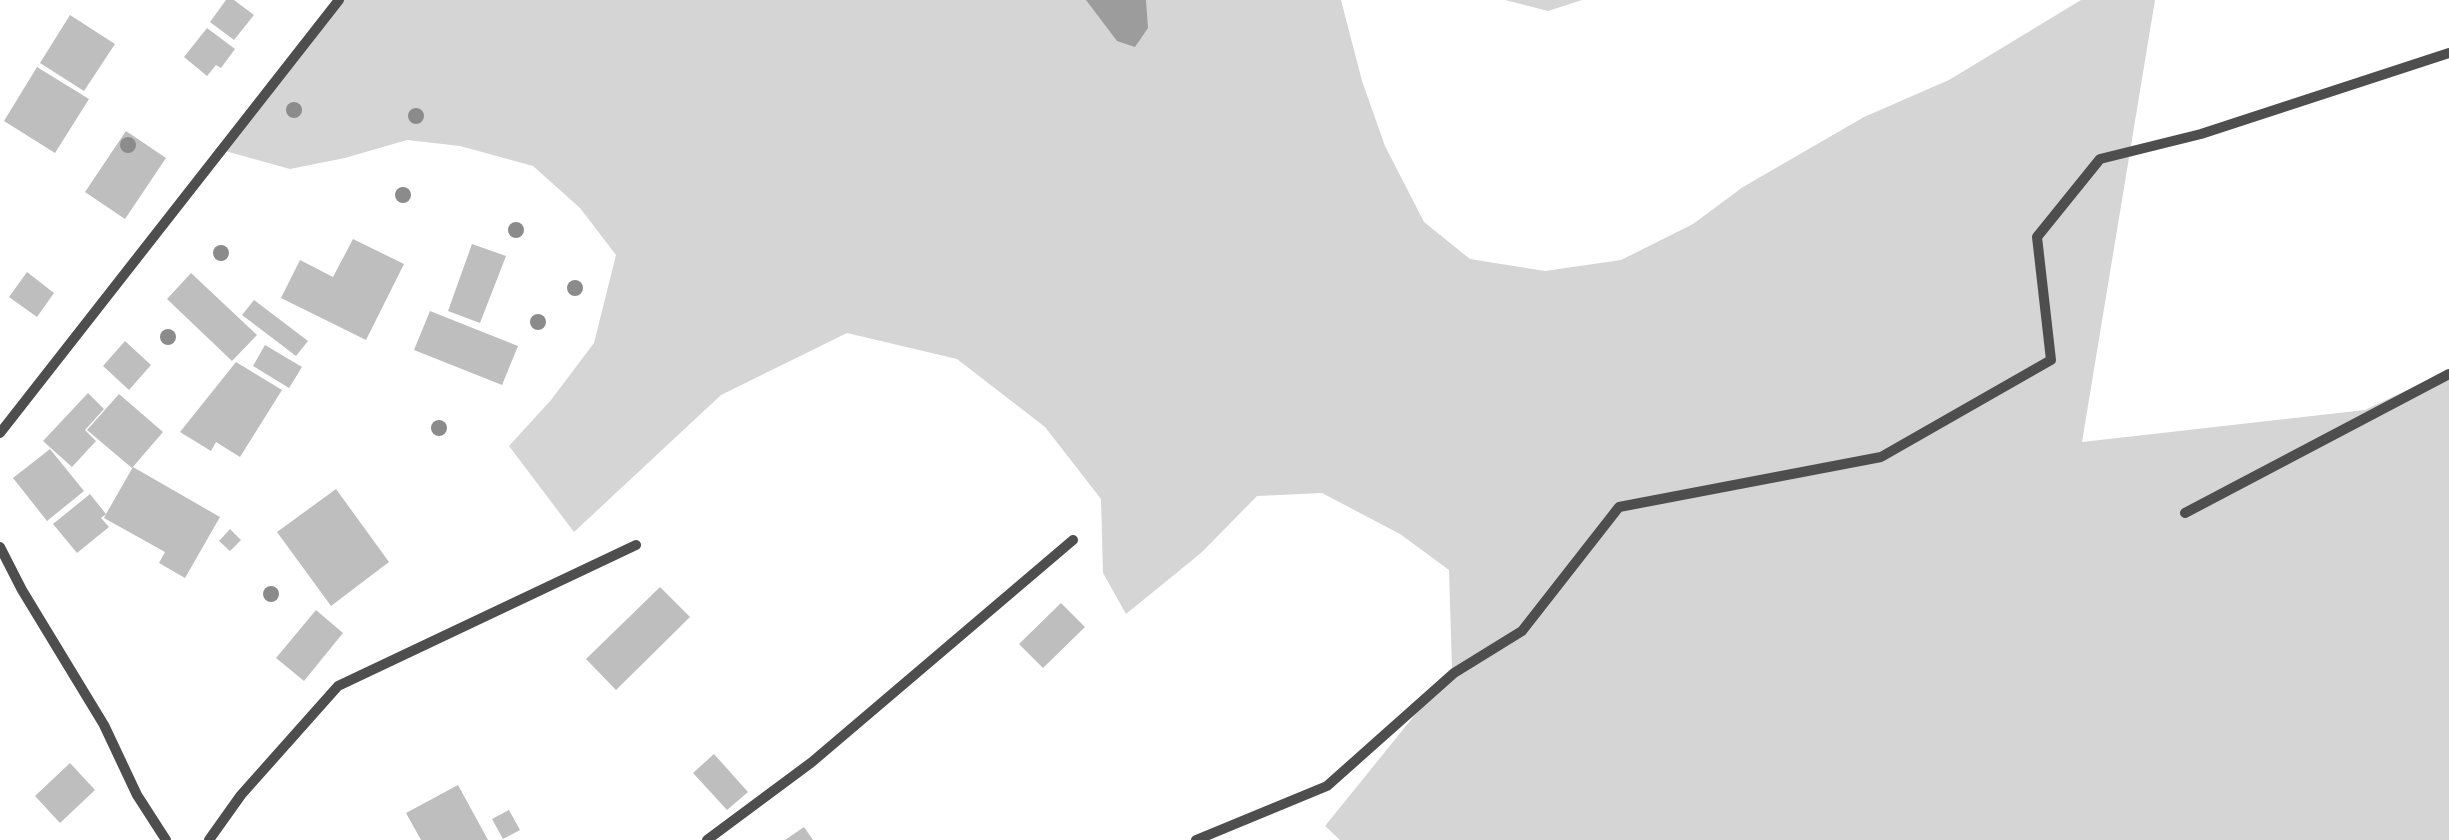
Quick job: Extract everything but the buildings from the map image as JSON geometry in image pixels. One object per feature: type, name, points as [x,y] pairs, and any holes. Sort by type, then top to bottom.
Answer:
[{"type":"street","points":[[0,433],[339,0]]},
{"type":"street","points":[[1196,840],[1327,786],[1454,673],[1522,631],[1620,507],[1881,457],[2050,360],[2037,237],[2100,159],[2201,134],[2449,53]]},
{"type":"street","points":[[2185,513],[2449,374]]},
{"type":"street","points":[[707,840],[812,762],[1073,540]]},
{"type":"street","points":[[209,840],[241,795],[338,686],[636,545]]},
{"type":"street","points":[[0,546],[22,590],[104,725],[137,795],[166,840]]},
{"type":"shaded area","points":[[339,0],[1341,0],[1362,81],[1385,146],[1424,222],[1470,259],[1545,271],[1621,260],[1693,224],[1743,187],[1864,117],[1949,80],[2081,0],[2155,0],[2082,442],[2365,410],[2449,370],[2449,840],[1340,840],[1325,826],[1452,669],[1449,570],[1400,534],[1322,493],[1257,496],[1201,553],[1126,614],[1103,573],[1101,499],[1045,427],[957,359],[847,333],[721,395],[574,532],[509,446],[551,400],[594,343],[616,255],[580,208],[533,166],[460,146],[407,140],[345,158],[290,169],[218,149]]},
{"type":"shaded area","points":[[1086,0],[1146,0],[1148,28],[1135,47],[1117,41]]},
{"type":"shaded area","points":[[1505,0],[1582,0],[1548,11]]}]
